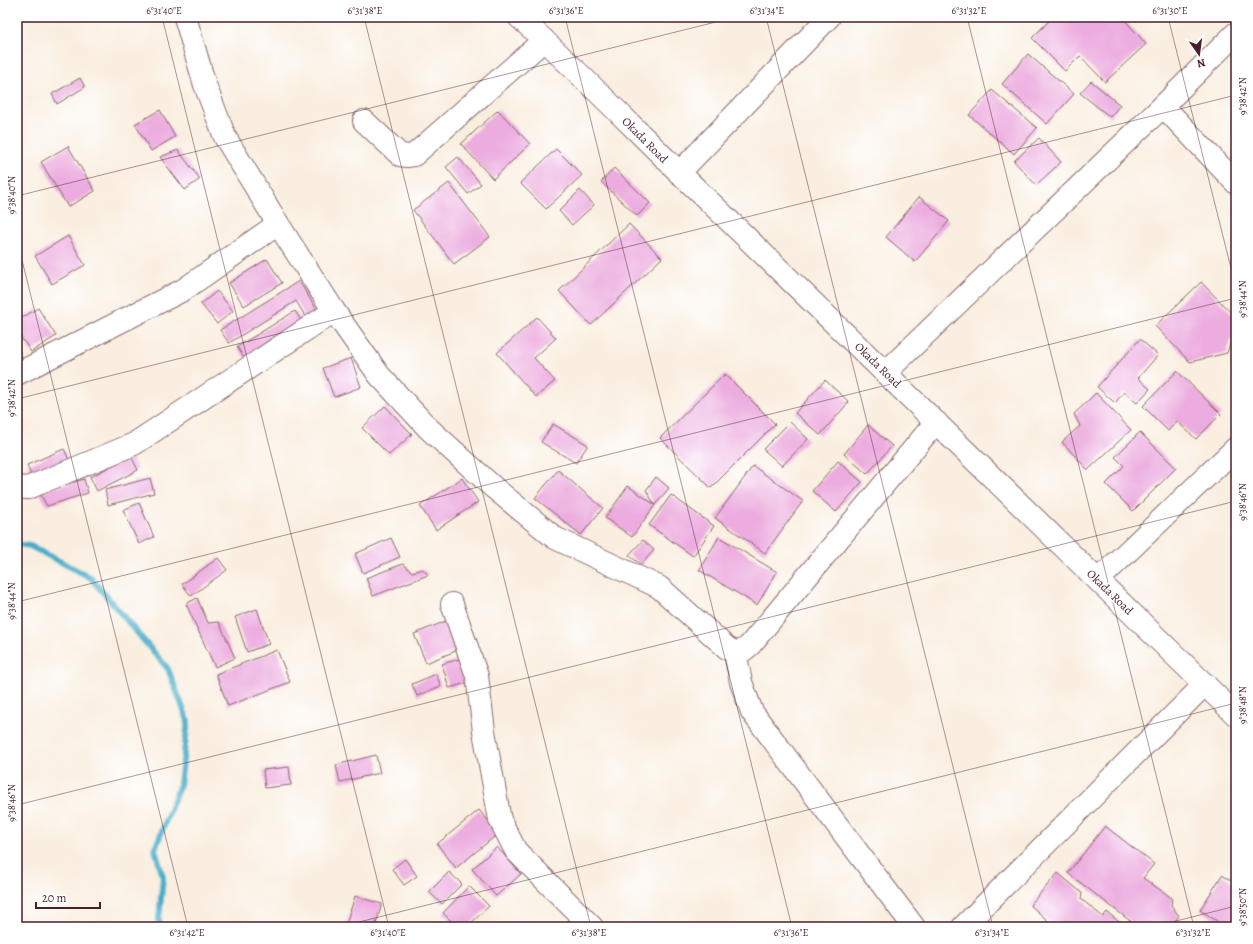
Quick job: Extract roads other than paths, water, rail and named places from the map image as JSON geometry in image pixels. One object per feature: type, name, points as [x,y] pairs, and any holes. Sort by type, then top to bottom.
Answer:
[{"type":"street","points":[[185,17],[205,85],[225,137],[278,224],[334,310],[379,375],[428,428],[493,486],[555,538],[659,588],[727,648],[735,652],[744,650],[750,645],[936,422]]},
{"type":"street","name":"Okada Road","points":[[519,17],[886,372],[1236,715]]},
{"type":"street","points":[[679,173],[829,17]]},
{"type":"street","points":[[886,372],[1236,34]]},
{"type":"street","points":[[364,120],[400,155],[414,155],[544,40]]},
{"type":"street","points":[[1163,106],[1236,183]]},
{"type":"street","points":[[17,374],[183,290],[278,224]]},
{"type":"street","points":[[17,487],[28,488],[134,444],[334,310]]},
{"type":"street","points":[[1098,580],[1236,448]]},
{"type":"street","points":[[452,604],[477,676],[484,731],[500,820],[516,851],[592,927]]},
{"type":"street","points":[[735,652],[741,682],[752,712],[914,927]]},
{"type":"street","points":[[963,927],[1205,684]]},
{"type":"waterway","points":[[17,544],[30,546],[90,577],[168,669],[188,721],[180,784],[155,849],[163,877],[159,919],[160,927]]}]
